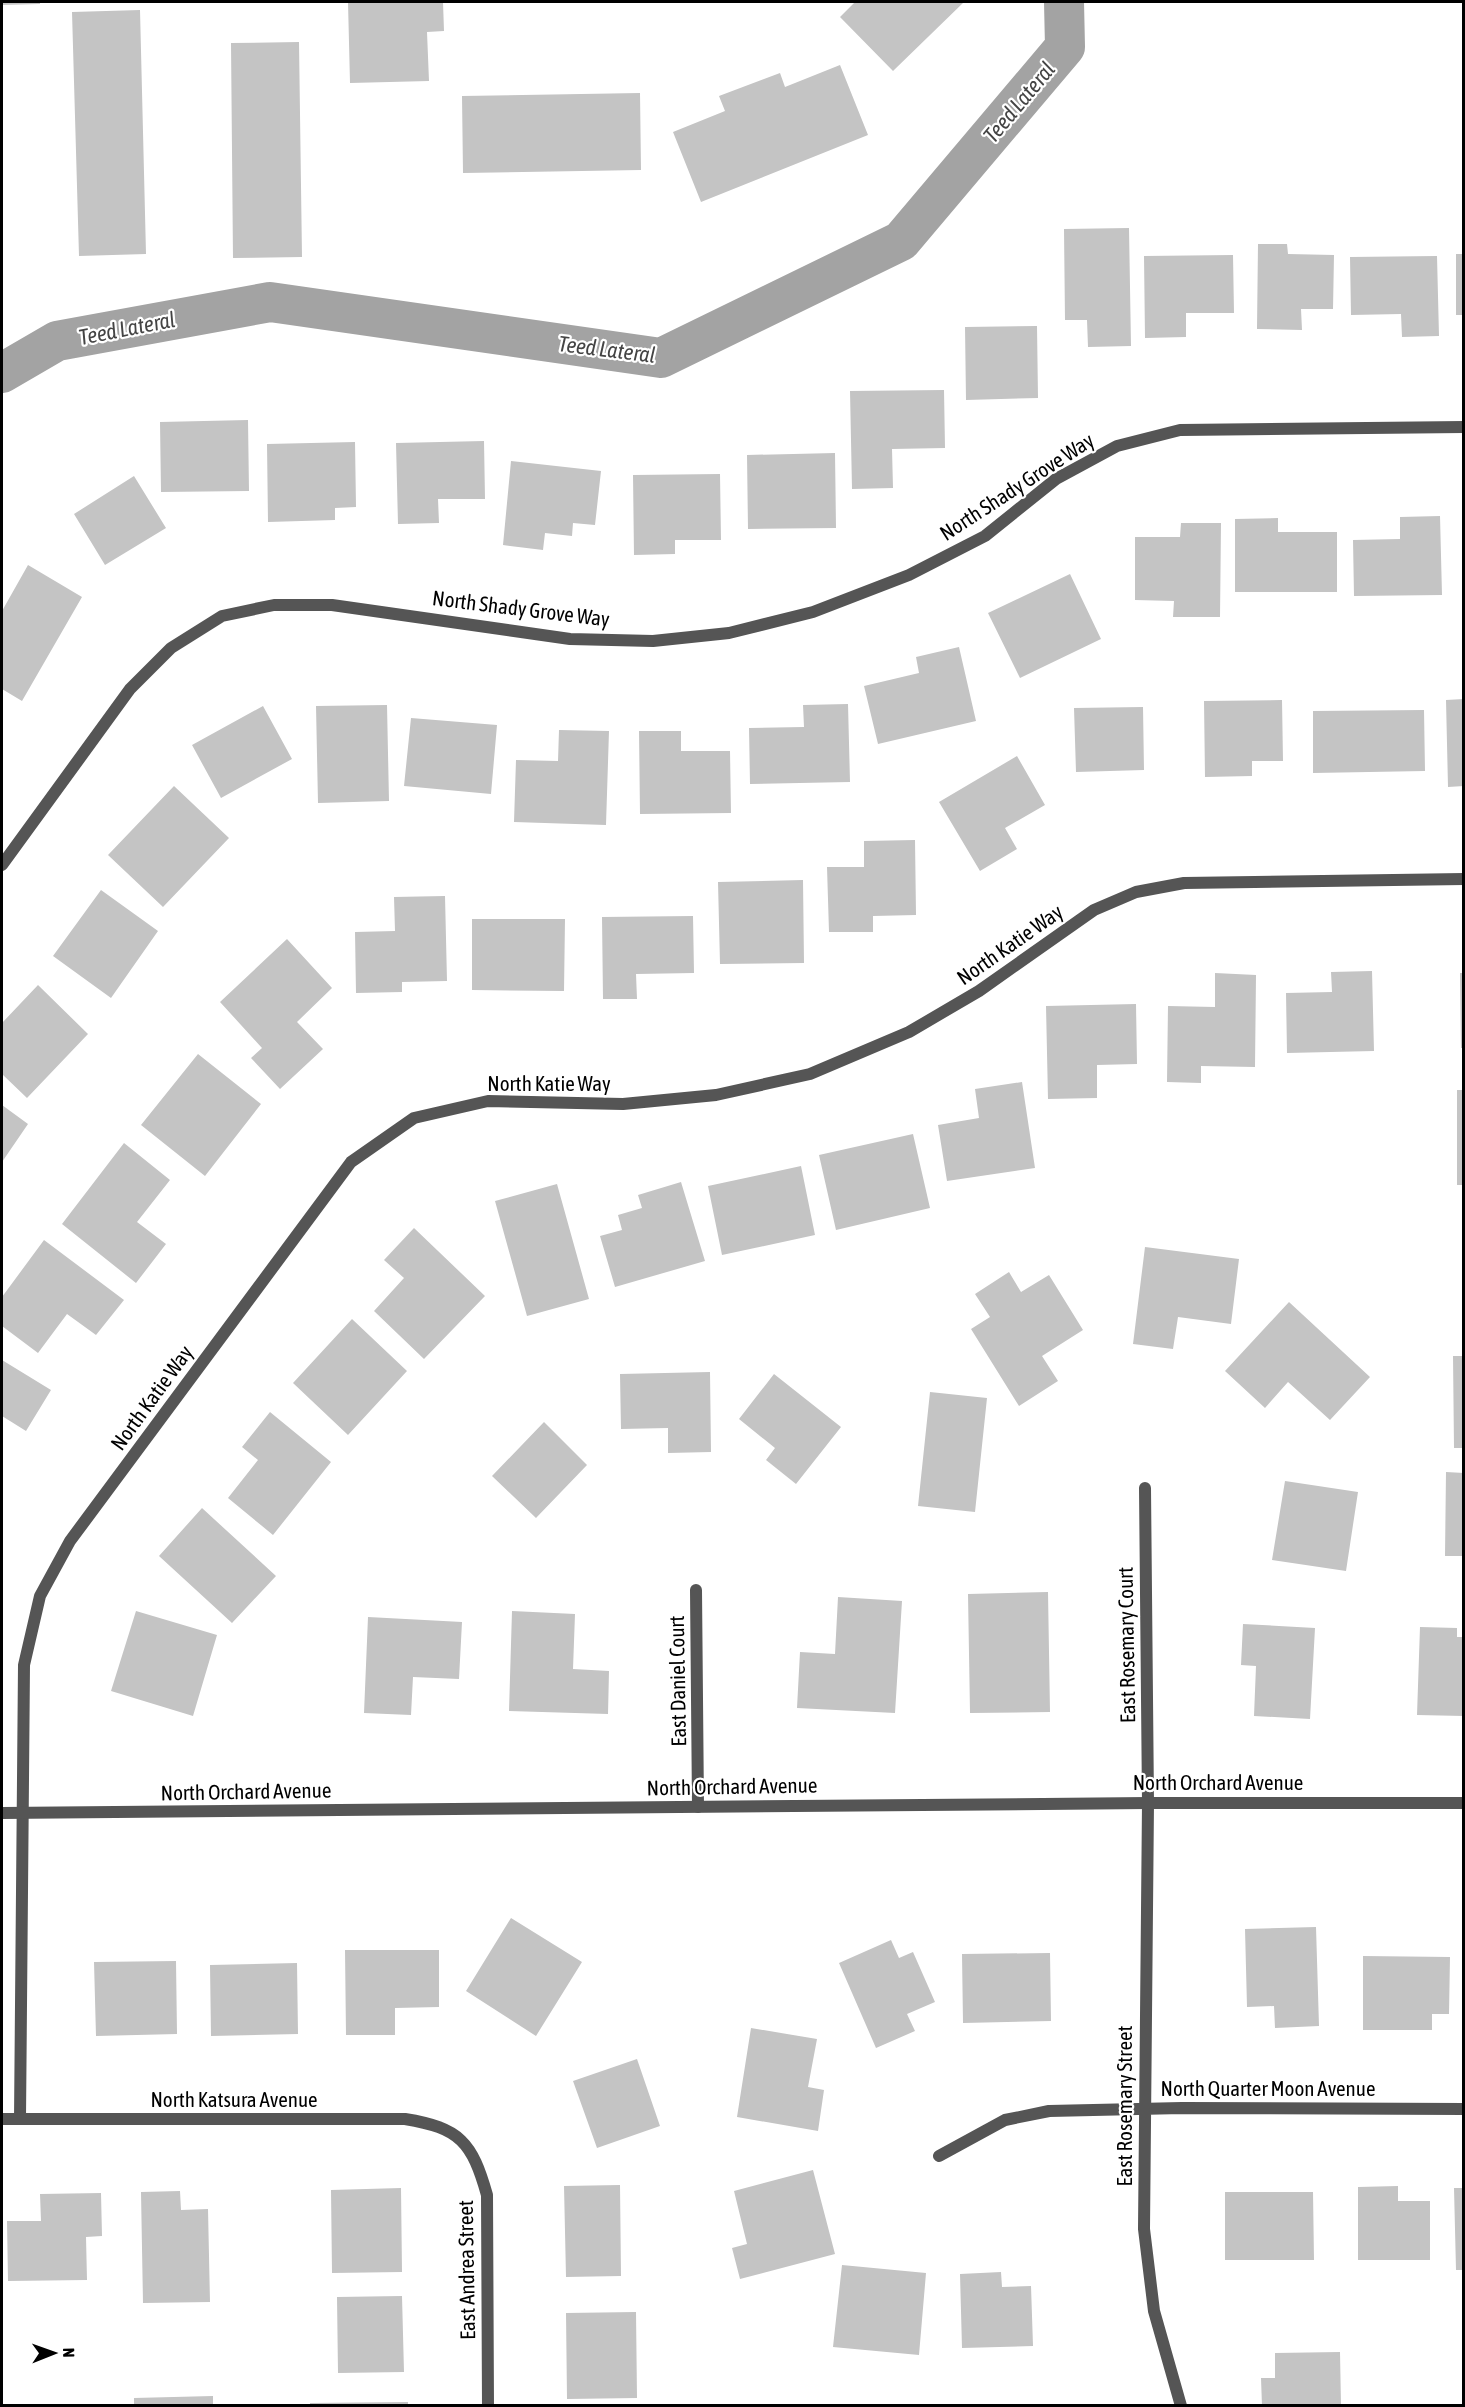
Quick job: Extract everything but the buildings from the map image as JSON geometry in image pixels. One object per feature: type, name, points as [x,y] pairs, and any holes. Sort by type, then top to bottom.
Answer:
[{"type":"street","name":"North Shady Grove Way","points":[[2,865],[130,689],[171,648],[222,616],[274,605],[332,605],[570,639],[653,641],[729,633],[813,612],[909,575],[985,536],[1056,479],[1117,446],[1179,430],[1464,428]]},
{"type":"street","name":"North Katie Way","points":[[20,2119],[24,1665],[40,1596],[70,1541],[351,1162],[414,1118],[488,1101],[622,1104],[716,1095],[810,1074],[909,1032],[979,991],[1094,910],[1136,892],[1184,883],[1464,879]]},
{"type":"street","name":"East Rosemary Court","points":[[1145,1488],[1148,1803]]},
{"type":"street","name":"East Daniel Court","points":[[696,1590],[698,1807]]},
{"type":"street","name":"North Orchard Avenue","points":[[2,1813],[1148,1803],[1464,1803]]},
{"type":"street","name":"East Rosemary Street","points":[[1148,1803],[1144,2109],[1145,2241],[1154,2311],[1181,2406]]},
{"type":"street","name":"North Quarter Moon Avenue","points":[[939,2156],[1005,2120],[1049,2110],[1464,2109]]},
{"type":"street","name":"North Katsura Avenue","points":[[2,2119],[405,2119],[435,2124],[462,2139]]},
{"type":"street","name":"East Andrea Street","points":[[462,2139],[480,2168],[487,2195],[488,2406]]},
{"type":"waterway","name":"Teed Lateral","points":[[2,373],[57,341],[270,302],[661,358],[901,241],[1065,47],[1064,2]]}]
